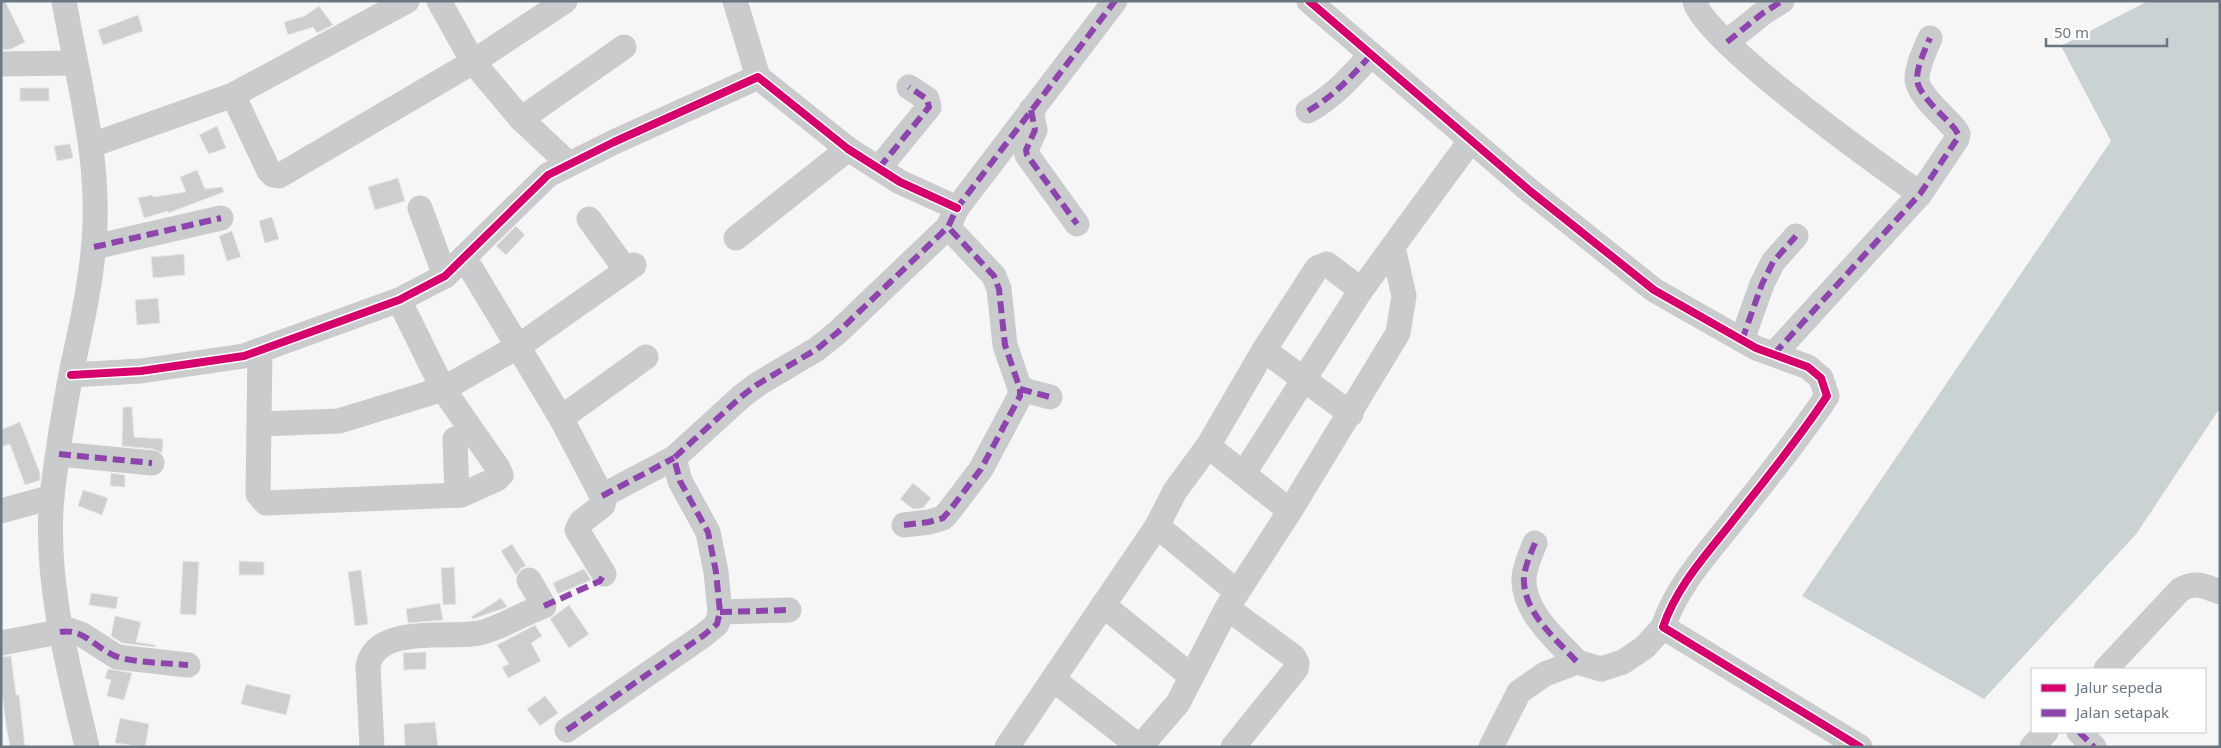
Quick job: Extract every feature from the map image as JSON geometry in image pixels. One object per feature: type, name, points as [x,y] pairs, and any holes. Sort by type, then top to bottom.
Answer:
[{"type":"street","points":[[64,1],[92,145],[95,192],[94,246],[52,497],[53,585],[60,632],[87,747]]},
{"type":"street","points":[[92,145],[233,95],[407,1]]},
{"type":"street","points":[[438,1],[474,62],[521,119],[569,164]]},
{"type":"street","points":[[233,95],[268,171],[273,175],[279,176],[474,62],[565,1]]},
{"type":"street","points":[[735,1],[758,77],[848,149],[952,218],[994,276],[999,288],[1005,345],[1020,389],[1020,396],[980,469],[950,510],[942,518],[929,522],[904,525]]},
{"type":"street","points":[[602,496],[674,458],[742,396],[758,384],[817,349],[838,332],[952,218],[1031,110],[1115,1]]},
{"type":"street","points":[[1309,1],[1538,198],[1654,290],[1756,348],[1808,367],[1820,378],[1827,396],[1801,435],[1688,577],[1670,606],[1663,627],[1645,647],[1623,662],[1601,669],[1577,662],[1530,607],[1525,591],[1524,574],[1535,543]]},
{"type":"street","points":[[1695,1],[1699,12],[1727,42],[1821,122],[1920,194]]},
{"type":"street","points":[[1727,42],[1782,1]]},
{"type":"street","points":[[1774,354],[1920,194],[1957,140],[1958,134],[1918,89],[1919,69],[1930,38]]},
{"type":"street","points":[[521,119],[624,47]]},
{"type":"street","points":[[1308,111],[1331,98],[1344,86],[1371,54]]},
{"type":"street","points":[[1,64],[75,63]]},
{"type":"street","points":[[71,375],[141,371],[244,356],[399,300],[445,276],[548,175],[758,77]]},
{"type":"street","points":[[878,168],[929,108],[927,99],[909,87]]},
{"type":"street","points":[[1031,110],[1035,130],[1026,150],[1027,155],[1077,224]]},
{"type":"street","points":[[1244,473],[1361,290],[1471,140]]},
{"type":"street","points":[[736,238],[848,149]]},
{"type":"street","points":[[420,208],[445,276]]},
{"type":"street","points":[[94,246],[221,218]]},
{"type":"street","points":[[260,424],[338,421],[443,389],[519,346],[630,267],[589,219]]},
{"type":"street","points":[[1742,340],[1772,262],[1796,236]]},
{"type":"street","points":[[1054,680],[1140,747],[1178,703],[1232,600],[1351,414],[1398,334],[1404,296],[1393,247]]},
{"type":"street","points":[[464,257],[561,418],[604,500],[603,505],[581,522],[577,530],[604,574]]},
{"type":"street","points":[[1007,747],[1157,526],[1176,490],[1208,446],[1264,350],[1321,265],[1326,264],[1361,290]]},
{"type":"street","points":[[260,350],[258,494],[266,503],[457,495],[497,479],[501,474],[498,468],[443,389],[399,300]]},
{"type":"street","points":[[1264,350],[1351,414]]},
{"type":"street","points":[[561,418],[646,357]]},
{"type":"street","points":[[1020,389],[1050,397]]},
{"type":"street","points":[[455,439],[457,495]]},
{"type":"street","points":[[1208,446],[1290,511]]},
{"type":"street","points":[[59,454],[152,463]]},
{"type":"street","points":[[567,730],[704,636],[717,624],[720,612],[716,572],[708,532],[680,481],[674,458]]},
{"type":"street","points":[[1,511],[52,497]]},
{"type":"street","points":[[1157,526],[1232,600],[1293,656],[1297,663],[1296,669],[1233,747]]},
{"type":"street","points":[[372,747],[368,666],[373,654],[382,646],[401,638],[481,632],[544,606],[529,580]]},
{"type":"street","points":[[2107,668],[2180,590],[2190,584],[2200,584],[2220,592]]},
{"type":"street","points":[[1103,605],[1192,676]]},
{"type":"street","points":[[720,612],[789,610]]},
{"type":"street","points":[[1663,627],[1825,739],[1860,747]]},
{"type":"street","points":[[1,643],[70,630],[81,634],[117,657],[188,665]]},
{"type":"street","points":[[1491,747],[1519,692],[1545,674],[1577,662]]},
{"type":"street","points":[[2032,747],[2045,733]]},
{"type":"street","points":[[2081,733],[2094,747]]},
{"type":"shaded area","points":[[2148,1],[2220,1],[2220,408],[2137,533],[1984,699],[1802,596],[2111,141],[2061,46]]},
{"type":"building","points":[[1,1],[5,1],[25,42],[11,49],[1,50]]},
{"type":"building","points":[[319,6],[333,25],[317,33],[313,27],[288,35],[284,22],[305,16]]},
{"type":"building","points":[[138,15],[143,31],[103,45],[98,30]]},
{"type":"building","points":[[20,88],[49,88],[49,101],[20,101]]},
{"type":"building","points":[[217,126],[226,148],[209,154],[199,135]]},
{"type":"building","points":[[70,144],[73,158],[57,161],[54,146]]},
{"type":"building","points":[[197,170],[205,189],[222,187],[224,192],[168,213],[168,211],[144,218],[138,198],[186,192],[180,177]]},
{"type":"building","points":[[398,178],[405,201],[375,210],[368,187]]},
{"type":"building","points":[[272,217],[279,239],[265,243],[259,221]]},
{"type":"building","points":[[516,226],[525,235],[506,255],[496,246]]},
{"type":"building","points":[[232,231],[241,257],[227,261],[219,236]]},
{"type":"building","points":[[184,254],[185,275],[153,278],[151,257]]},
{"type":"building","points":[[158,298],[160,323],[137,325],[135,300]]},
{"type":"building","points":[[123,407],[132,407],[134,437],[163,439],[162,453],[153,449],[122,446]]},
{"type":"building","points":[[20,422],[40,473],[40,480],[25,485],[10,444],[1,447],[1,430]]},
{"type":"building","points":[[111,473],[125,475],[125,487],[110,486]]},
{"type":"building","points":[[913,483],[931,498],[923,508],[913,509],[900,499]]},
{"type":"building","points":[[83,490],[108,498],[102,515],[78,506]]},
{"type":"building","points":[[512,544],[526,566],[521,568],[516,575],[501,551]]},
{"type":"building","points":[[183,561],[199,562],[196,615],[180,614]]},
{"type":"building","points":[[239,561],[264,562],[264,575],[239,575]]},
{"type":"building","points":[[454,567],[456,604],[443,605],[441,568]]},
{"type":"building","points":[[584,569],[591,580],[558,594],[553,583]]},
{"type":"building","points":[[361,570],[368,624],[355,626],[348,572]]},
{"type":"building","points":[[91,593],[118,597],[116,609],[89,605]]},
{"type":"building","points":[[501,598],[507,607],[473,619],[471,617]]},
{"type":"building","points":[[440,603],[443,620],[408,623],[406,609]]},
{"type":"building","points":[[569,605],[589,634],[569,648],[550,619]]},
{"type":"building","points":[[115,616],[141,622],[136,642],[155,645],[155,647],[122,643],[111,636]]},
{"type":"building","points":[[535,625],[542,636],[531,643],[541,661],[508,678],[502,667],[509,664],[497,645]]},
{"type":"building","points":[[426,652],[426,669],[404,670],[403,653]]},
{"type":"building","points":[[11,656],[16,695],[19,695],[25,747],[10,747],[6,725],[1,685],[1,657]]},
{"type":"building","points":[[108,669],[132,673],[124,700],[107,696],[111,680],[105,678]]},
{"type":"building","points":[[246,684],[291,695],[286,715],[241,704]]},
{"type":"building","points":[[545,696],[558,713],[540,726],[527,709]]},
{"type":"building","points":[[120,718],[149,724],[145,747],[115,743]]},
{"type":"building","points":[[435,722],[438,747],[405,747],[404,724]]},
{"type":"marked path","points":[[567,730],[717,624],[720,612],[716,572],[708,532],[680,481],[674,458],[742,396],[758,384],[817,349],[838,332],[948,227],[957,208],[1115,1]]},
{"type":"marked path","points":[[1727,42],[1763,13],[1782,1]]},
{"type":"marked path","points":[[1774,354],[1920,194],[1957,139],[1958,134],[1955,129],[1926,98],[1918,85],[1918,69],[1930,38]]},
{"type":"marked path","points":[[1308,111],[1349,79],[1371,55]]},
{"type":"marked path","points":[[879,168],[929,107],[927,99],[909,87]]},
{"type":"marked path","points":[[1031,110],[1035,130],[1026,150],[1027,155],[1077,224]]},
{"type":"marked path","points":[[94,247],[221,218]]},
{"type":"marked path","points":[[904,525],[943,518],[981,469],[1020,396],[1020,389],[1005,345],[999,289],[994,276],[948,227]]},
{"type":"marked path","points":[[1742,340],[1762,284],[1773,262],[1796,236]]},
{"type":"marked path","points":[[1020,389],[1050,397]]},
{"type":"marked path","points":[[59,454],[152,463]]},
{"type":"marked path","points":[[602,496],[674,458]]},
{"type":"marked path","points":[[1535,543],[1524,577],[1528,601],[1534,613],[1550,634],[1577,662]]},
{"type":"marked path","points":[[544,606],[600,581],[604,574]]},
{"type":"marked path","points":[[720,612],[789,610]]},
{"type":"marked path","points":[[60,632],[75,632],[118,657],[137,661],[188,665]]},
{"type":"marked path","points":[[2080,733],[2094,747]]},
{"type":"cycle path","points":[[1309,1],[1530,191],[1654,290],[1756,348],[1808,367],[1821,378],[1827,396],[1781,460],[1684,584],[1663,627],[1860,747]]},
{"type":"cycle path","points":[[71,375],[141,371],[244,356],[399,300],[445,276],[548,175],[614,142],[758,77],[848,149],[900,182],[957,208]]}]
